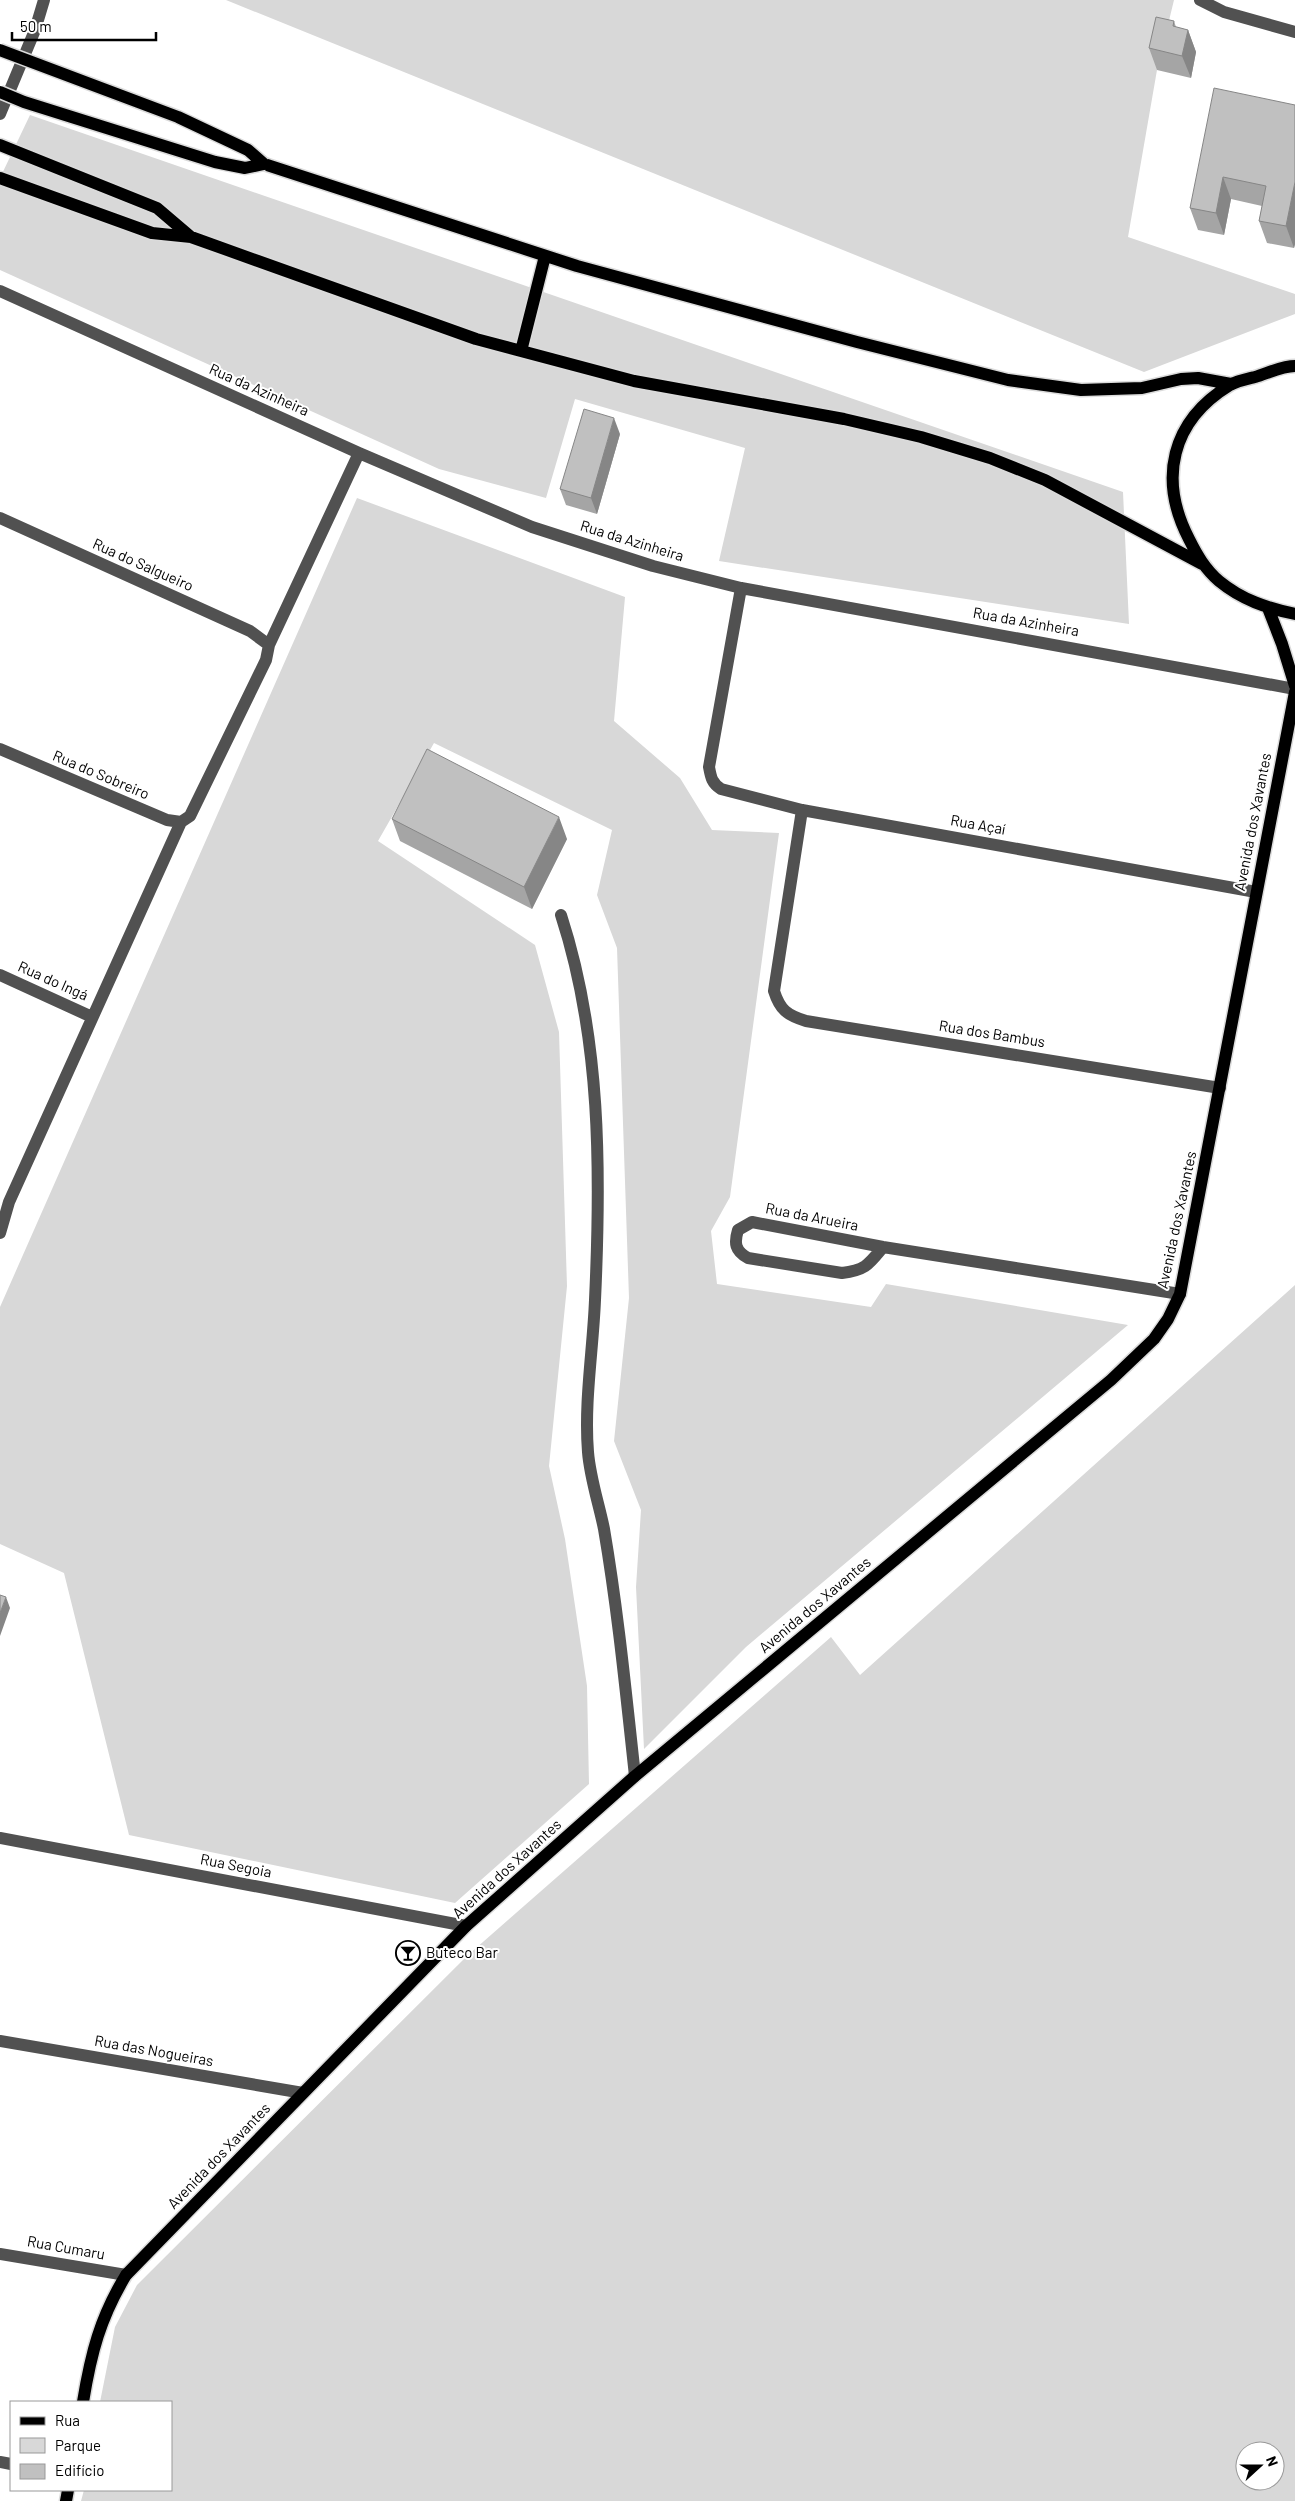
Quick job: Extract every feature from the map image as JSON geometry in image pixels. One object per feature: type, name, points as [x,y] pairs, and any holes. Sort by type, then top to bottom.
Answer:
[{"type":"main road","points":[[0,50],[178,117],[248,150],[264,164],[282,172],[545,256],[857,342],[1008,380],[1082,390],[1142,388],[1181,379],[1198,378],[1230,384]]},
{"type":"main road","points":[[0,92],[24,102],[215,162],[245,168],[264,164]]},
{"type":"main road","points":[[0,145],[157,208],[191,237]]},
{"type":"main road","points":[[0,178],[152,233],[191,237],[476,339],[634,381],[844,419],[921,437],[964,450],[1045,480],[1202,564]]},
{"type":"main road","points":[[521,351],[545,256]]},
{"type":"main road","points":[[1293,364],[1230,384],[1196,411],[1172,463],[1172,491],[1182,525],[1202,564],[1219,582],[1241,597],[1268,608],[1295,614]]},
{"type":"main road","name":"Avenida dos Xavantes","points":[[83,2401],[96,2335],[113,2296],[126,2275],[466,1926],[635,1776],[1111,1380],[1154,1339],[1168,1319],[1180,1294],[1295,689],[1282,644],[1268,608]]},
{"type":"street","points":[[0,114],[35,30],[44,0]]},
{"type":"street","points":[[1200,0],[1224,12],[1295,32]]},
{"type":"street","name":"Rua da Azinheira","points":[[0,291],[359,453],[532,527],[653,566],[741,588],[1295,689]]},
{"type":"street","points":[[0,1233],[5,1200],[185,819],[266,660],[270,645],[359,453]]},
{"type":"street","name":"Rua do Salgueiro","points":[[0,518],[250,632],[270,645]]},
{"type":"street","name":"Rua Açaí","points":[[741,588],[709,767],[710,778],[721,789],[802,810],[1256,892]]},
{"type":"street","name":"Rua do Sobreiro","points":[[0,749],[167,820],[185,819]]},
{"type":"street","name":"Rua dos Bambus","points":[[802,810],[774,991],[779,1006],[787,1014],[806,1021],[1220,1088]]},
{"type":"street","points":[[561,915],[572,949],[587,1013],[597,1124],[596,1299],[588,1404],[588,1453],[604,1529],[635,1776]]},
{"type":"street","name":"Rua do Ingá","points":[[0,975],[92,1017]]},
{"type":"street","name":"Rua da Arueira","points":[[883,1247],[868,1266],[857,1271],[842,1273],[748,1258],[740,1254],[736,1246],[738,1230],[752,1222],[883,1247],[1180,1294]]},
{"type":"street","name":"Rua Segoia","points":[[0,1838],[466,1926]]},
{"type":"street","name":"Rua das Nogueiras","points":[[0,2041],[303,2093]]},
{"type":"street","name":"Rua Cumaru","points":[[0,2254],[126,2275]]},
{"type":"green space","points":[[226,0],[1174,0],[1157,70],[1128,237],[1295,294],[1295,314],[1144,372]]},
{"type":"green space","points":[[30,115],[1123,492],[1129,624],[719,561],[745,448],[575,399],[546,498],[439,469],[0,270],[0,178]]},
{"type":"green space","points":[[357,498],[625,597],[614,721],[680,778],[712,830],[779,833],[730,1197],[711,1231],[717,1284],[871,1307],[886,1284],[1128,1325],[746,1647],[644,1749],[636,1587],[641,1510],[614,1441],[629,1298],[617,948],[597,895],[612,830],[434,743],[378,841],[535,945],[559,1032],[567,1286],[549,1466],[565,1539],[587,1686],[589,1784],[455,1903],[129,1835],[64,1573],[0,1544],[0,1307]]},
{"type":"green space","points":[[1295,1285],[1295,2501],[81,2501],[84,2491],[172,2491],[172,2401],[100,2401],[115,2327],[137,2285],[467,1956],[831,1637],[860,1675]]},
{"type":"building","points":[[1156,17],[1174,21],[1173,26],[1188,30],[1182,56],[1149,48]]},
{"type":"building","points":[[1214,88],[1295,105],[1295,182],[1286,226],[1259,221],[1266,186],[1223,177],[1216,213],[1190,208]]},
{"type":"building","points":[[584,409],[614,418],[591,498],[560,489]]},
{"type":"building","points":[[427,749],[559,817],[524,887],[392,819]]},
{"type":"building","points":[[0,1595],[6,1597],[0,1613]]},
{"type":"place","name":"Buteco Bar","points":[[408,1953]]}]
